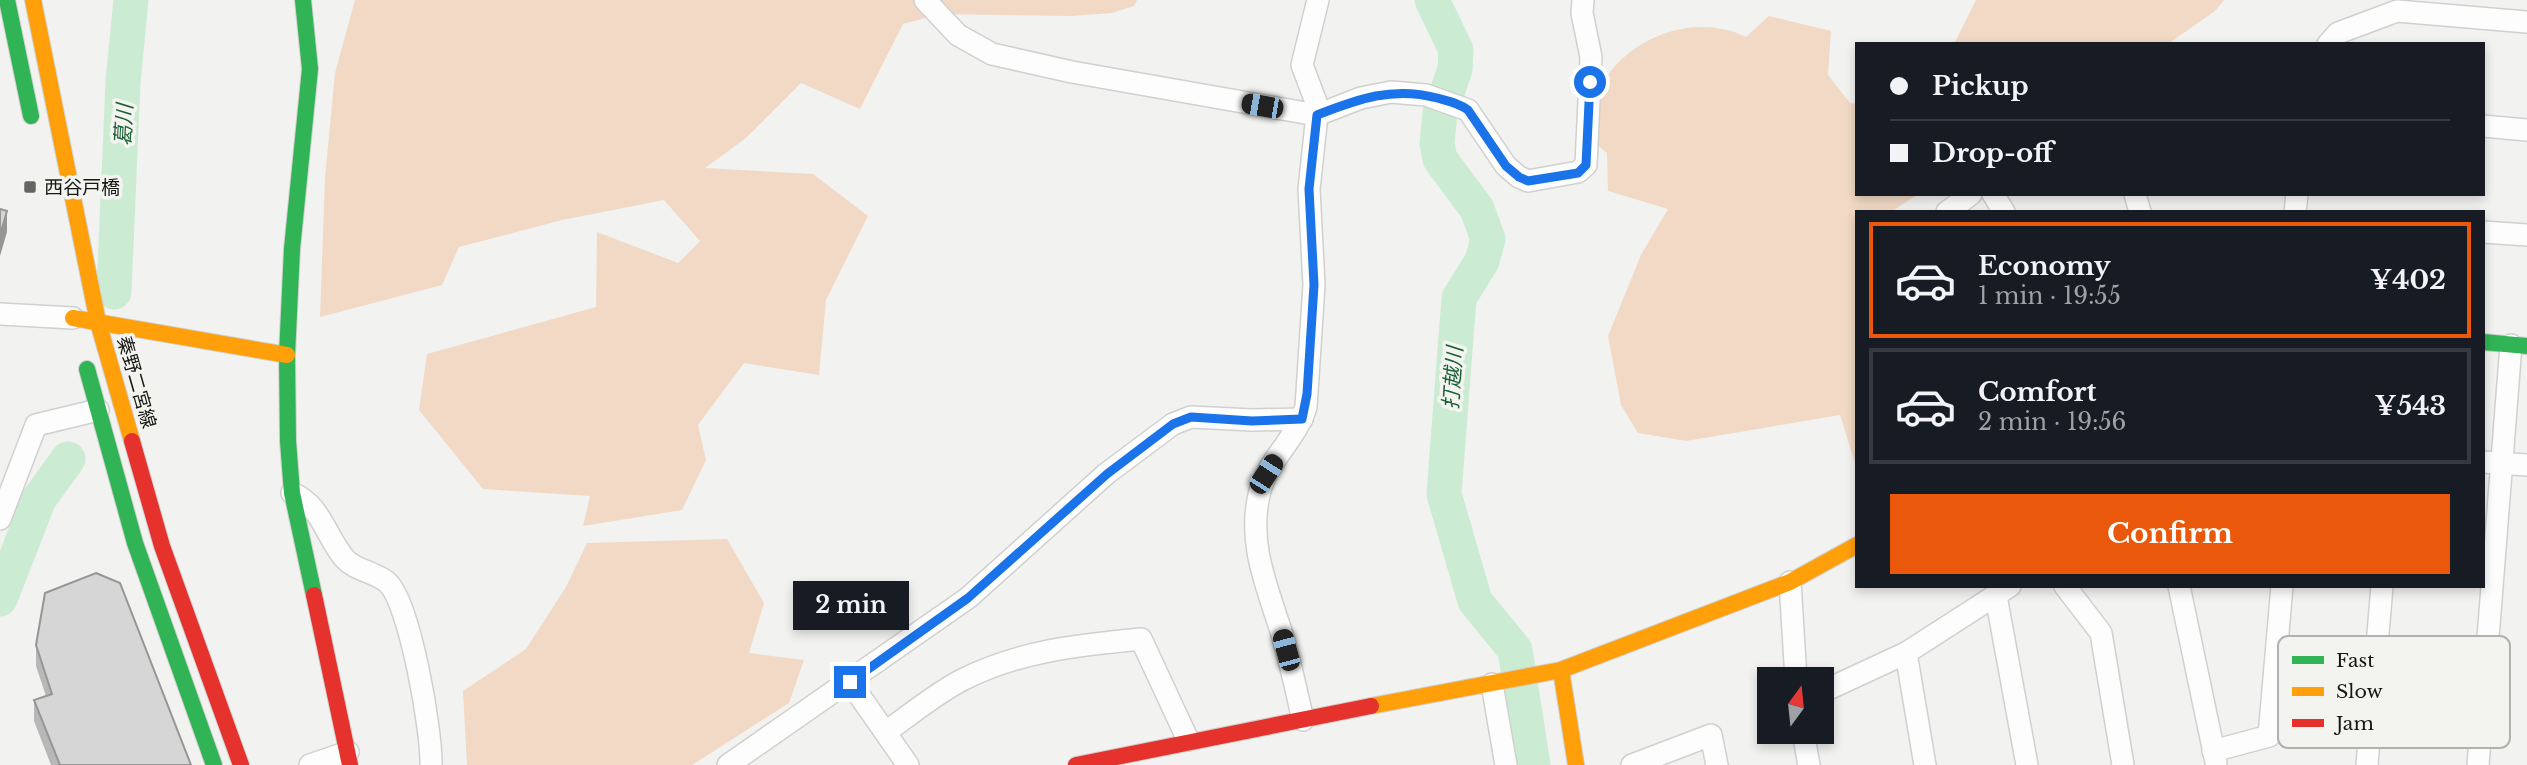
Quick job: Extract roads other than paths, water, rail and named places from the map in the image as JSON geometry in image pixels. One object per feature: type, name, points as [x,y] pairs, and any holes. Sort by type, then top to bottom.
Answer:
[{"type":"street","points":[[7,0],[35,132]]},
{"type":"street","name":"秦野二宮線","points":[[33,0],[97,317],[162,546],[241,765]]},
{"type":"street","points":[[303,0],[310,69],[292,249],[287,355],[292,494],[349,759],[310,765]]},
{"type":"street","points":[[925,0],[958,34],[992,54],[1072,72],[1317,115],[1380,93],[1426,95],[1461,105],[1468,110],[1513,174],[1528,181],[1578,173],[1586,165],[1591,57],[1581,13],[1583,0]]},
{"type":"street","points":[[1303,720],[1282,634],[1263,575],[1254,532],[1260,489],[1266,474],[1302,419],[1307,394],[1314,285],[1309,189],[1317,115],[1316,102],[1301,65],[1318,0]]},
{"type":"street","points":[[2330,42],[2338,33],[2397,11],[2527,22]]},
{"type":"street","points":[[2485,126],[2527,130]]},
{"type":"street","points":[[1950,210],[1968,196]]},
{"type":"street","points":[[2485,232],[2527,235]]},
{"type":"street","points":[[0,314],[97,317],[287,355]]},
{"type":"street","points":[[2484,636],[2492,462],[2519,345],[2485,342]]},
{"type":"street","points":[[84,357],[135,543],[214,765]]},
{"type":"street","points":[[0,519],[36,425],[98,410]]},
{"type":"street","points":[[728,765],[968,598],[1097,482],[1173,424],[1191,417],[1252,421],[1302,419]]},
{"type":"street","points":[[2492,462],[2527,465]]},
{"type":"street","points":[[292,494],[305,498],[346,561],[387,582],[401,604],[422,695],[431,765]]},
{"type":"street","points":[[1088,763],[1188,740],[1554,672],[1790,582],[1855,546]]},
{"type":"street","points":[[1790,582],[1795,667]]},
{"type":"street","points":[[2067,588],[2101,633],[2123,765]]},
{"type":"street","points":[[2179,588],[2215,758],[2269,736],[2282,588]]},
{"type":"street","points":[[2378,636],[2382,588]]},
{"type":"street","points":[[1834,686],[1906,653],[2003,591],[2027,765]]},
{"type":"street","points":[[886,732],[960,681],[1008,660],[1064,646],[1140,639],[1188,740]]},
{"type":"street","points":[[1906,653],[1925,765]]},
{"type":"street","points":[[1554,672],[1576,765]]},
{"type":"street","points":[[850,682],[908,765]]},
{"type":"street","points":[[1498,682],[1506,765]]},
{"type":"street","points":[[1632,765],[1711,735],[1717,765]]},
{"type":"street","points":[[1805,744],[1809,765]]},
{"type":"waterway","name":"葛川","points":[[114,292],[123,82],[131,0]]},
{"type":"waterway","name":"打越川","points":[[1432,0],[1456,50],[1455,69],[1440,113],[1437,143],[1440,159],[1477,209],[1488,239],[1482,261],[1459,298],[1444,494],[1475,601],[1515,650],[1533,765]]},
{"type":"waterway","name":"葛川","points":[[0,599],[39,499],[68,459]]},
{"type":"place","name":"西谷戸橋","points":[[30,187]]}]
